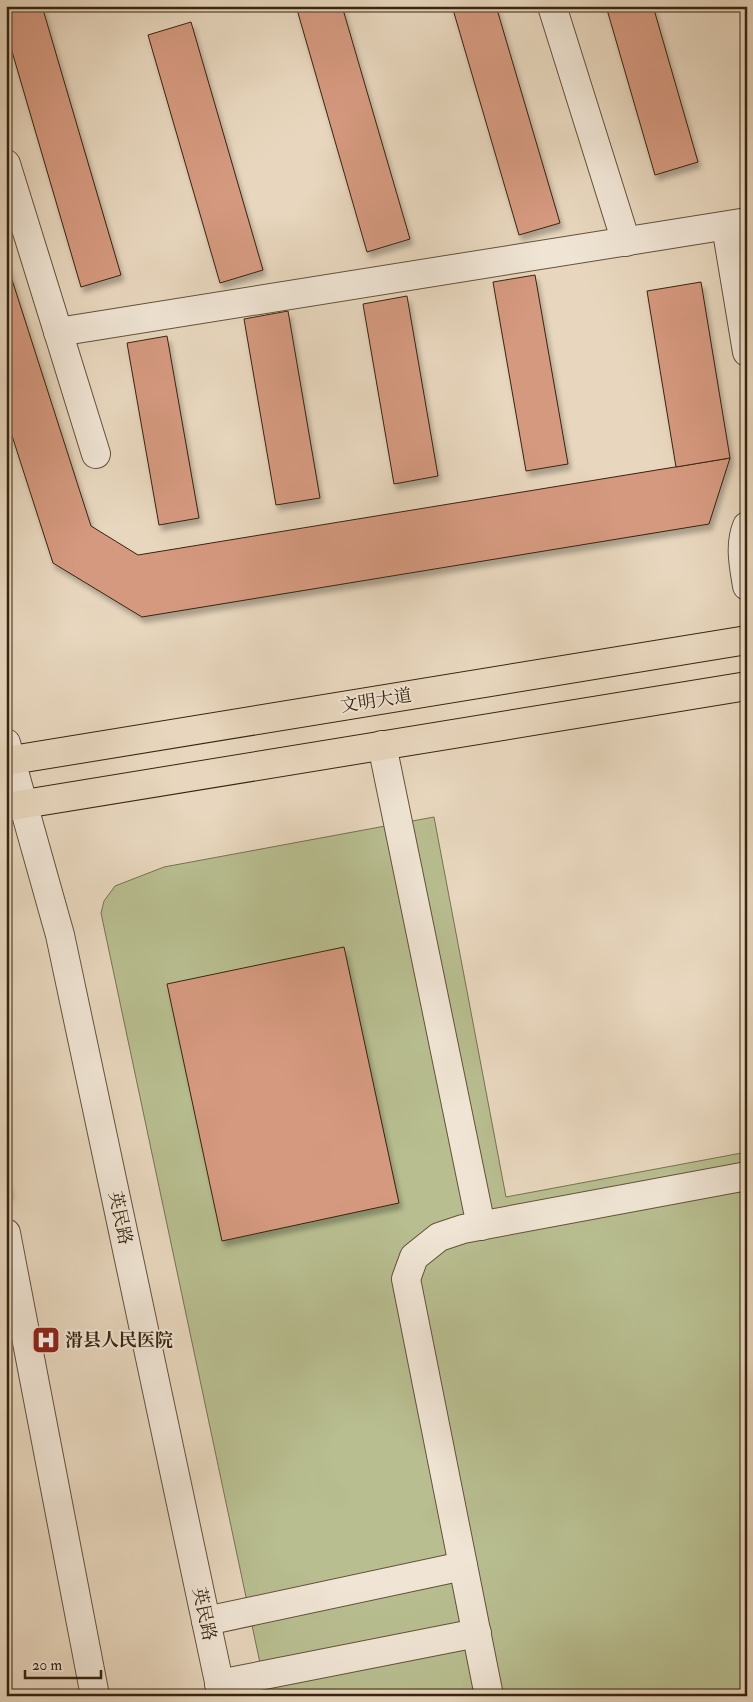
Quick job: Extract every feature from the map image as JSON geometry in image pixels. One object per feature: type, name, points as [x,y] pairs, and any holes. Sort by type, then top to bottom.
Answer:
[{"type":"main road","name":"文明大道","points":[[8,755],[747,640]]},
{"type":"main road","points":[[15,805],[747,686]]},
{"type":"street","points":[[552,6],[626,242]]},
{"type":"street","points":[[6,164],[96,454]]},
{"type":"street","points":[[58,332],[736,224],[747,352]]},
{"type":"street","points":[[747,526],[743,536],[743,564],[747,586]]},
{"type":"street","points":[[382,745],[481,1226]]},
{"type":"street","name":"英民路","points":[[8,755],[15,805],[60,935],[220,1690]]},
{"type":"street","points":[[489,1696],[406,1279],[414,1257],[439,1237],[481,1226],[747,1176]]},
{"type":"street","points":[[6,1233],[95,1696]]},
{"type":"street","points":[[206,1621],[463,1566]]},
{"type":"street","points":[[220,1690],[477,1633]]},
{"type":"green space","points":[[434,817],[506,1197],[747,1152],[747,1696],[267,1696],[101,913],[104,901],[115,886],[164,867]]},
{"type":"building","points":[[6,6],[42,6],[121,275],[81,287],[6,31]]},
{"type":"building","points":[[296,6],[342,6],[410,239],[367,252]]},
{"type":"building","points":[[452,6],[496,6],[560,223],[519,235]]},
{"type":"building","points":[[606,6],[653,6],[698,162],[655,175]]},
{"type":"building","points":[[191,22],[263,270],[220,283],[148,35]]},
{"type":"building","points":[[6,261],[91,526],[138,555],[730,458],[709,524],[142,617],[53,563],[6,417]]},
{"type":"building","points":[[535,275],[568,464],[526,471],[493,282]]},
{"type":"building","points":[[701,282],[730,458],[676,467],[647,291]]},
{"type":"building","points":[[407,296],[438,476],[394,484],[363,304]]},
{"type":"building","points":[[288,311],[320,498],[276,505],[244,319]]},
{"type":"building","points":[[167,336],[199,518],[159,525],[127,343]]},
{"type":"building","points":[[344,947],[399,1203],[222,1241],[167,984]]},
{"type":"building","points":[[6,1174],[10,1194],[6,1194]]},
{"type":"place","name":"滑县人民医院","points":[[46,1340]]}]
